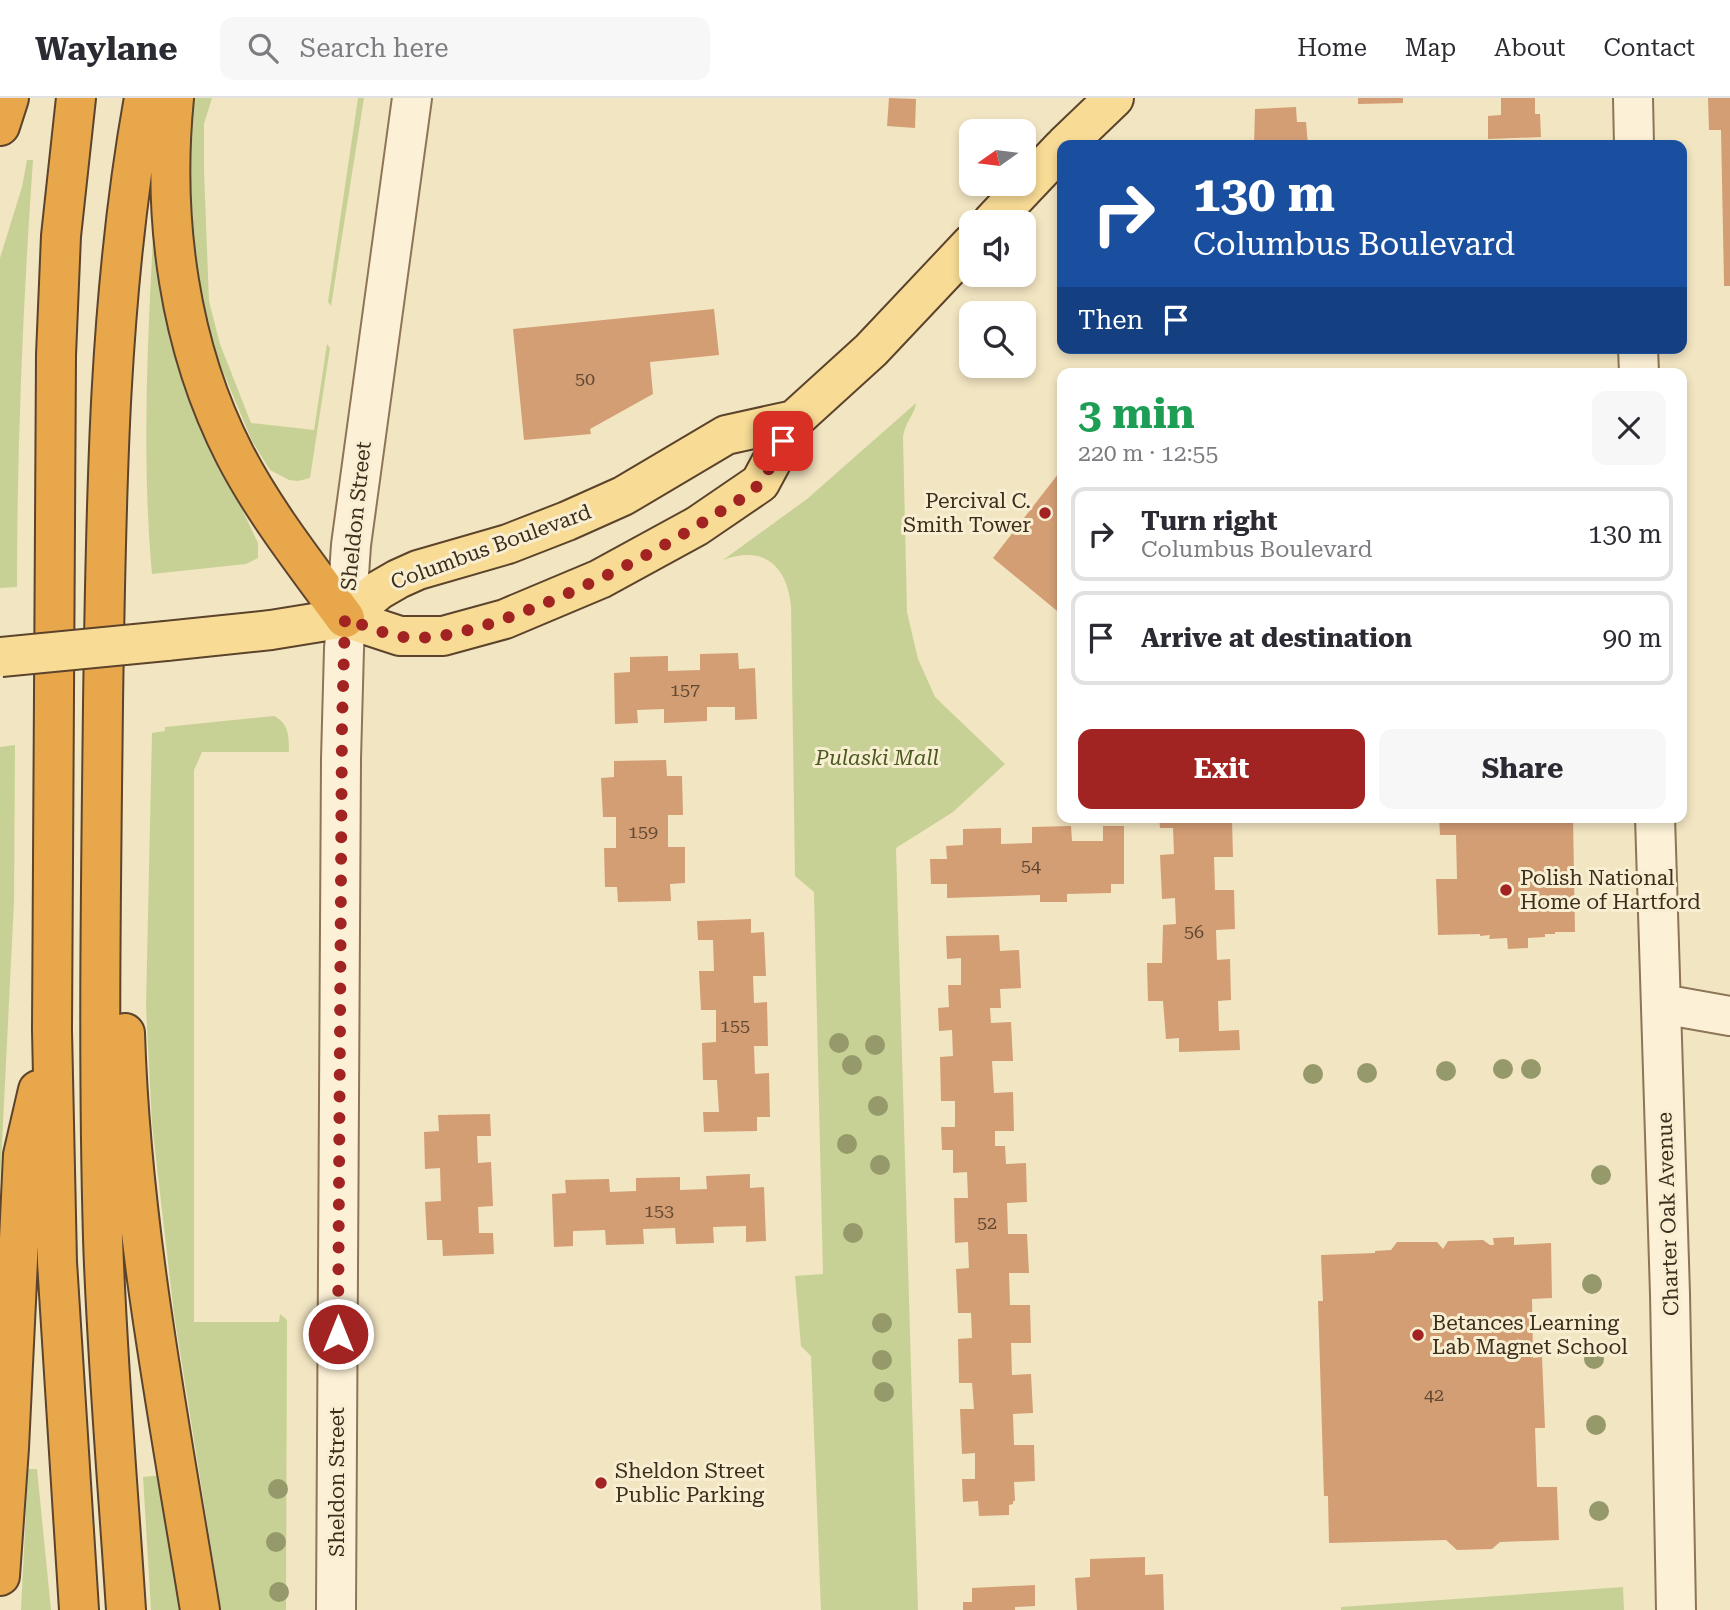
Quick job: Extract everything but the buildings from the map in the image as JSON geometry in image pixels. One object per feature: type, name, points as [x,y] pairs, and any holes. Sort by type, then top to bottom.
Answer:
[{"type":"highway","points":[[0,126],[9,98]]},
{"type":"highway","points":[[76,98],[61,236],[55,367],[52,1030],[59,1298],[79,1610]]},
{"type":"highway","points":[[126,1610],[103,1237],[102,815],[107,536],[115,348],[124,225],[144,98]]},
{"type":"highway","points":[[174,98],[170,170],[172,231],[181,292],[205,382],[223,429],[250,481],[345,618]]},
{"type":"highway","points":[[102,815],[121,909],[125,1039],[138,1209],[200,1610]]},
{"type":"highway","points":[[0,1576],[23,1155],[52,1030]]},
{"type":"main road","points":[[1071,140],[1114,98]]},
{"type":"main road","points":[[1004,210],[1057,154]]},
{"type":"main road","name":"Columbus Boulevard","points":[[0,657],[271,630],[345,618],[400,636],[443,636],[505,619],[572,592],[696,526],[760,483],[794,419],[866,355],[959,257]]},
{"type":"main road","name":"Columbus Boulevard","points":[[345,618],[379,590],[418,570],[529,537],[588,512],[656,478],[726,435],[794,419]]},
{"type":"street","name":"Sheldon Street","points":[[336,1610],[341,772],[345,618],[361,462],[412,98]]},
{"type":"street","points":[[1633,98],[1634,140]]},
{"type":"street","name":"Charter Oak Avenue","points":[[1655,823],[1676,1610]]},
{"type":"street","points":[[1661,1004],[1730,1016]]},
{"type":"green space","points":[[193,98],[212,98],[204,124],[209,301],[220,344],[251,423],[314,430],[327,344],[330,348],[310,478],[289,480],[270,470],[252,441],[219,362],[200,306],[192,262],[188,149]]},
{"type":"green space","points":[[358,98],[364,98],[331,306],[328,302]]},
{"type":"green space","points":[[27,160],[33,160],[21,373],[17,587],[0,588],[0,258],[22,187]]},
{"type":"green space","points":[[153,237],[161,238],[203,427],[258,543],[258,558],[246,564],[152,574],[146,448]]},
{"type":"green space","name":"Pulaski Mall","points":[[916,403],[903,437],[907,612],[918,659],[935,697],[1005,764],[953,812],[896,848],[918,1610],[821,1610],[811,1356],[801,1346],[795,1276],[823,1274],[814,892],[795,876],[791,606],[784,579],[770,562],[750,555],[723,560],[807,499]]},
{"type":"green space","points":[[274,716],[283,722],[288,736],[289,752],[202,752],[194,770],[194,1322],[279,1322],[280,1314],[287,1320],[286,1610],[221,1610],[174,1314],[152,1124],[146,1007],[152,733],[165,731],[165,727]]},
{"type":"green space","points":[[15,745],[14,902],[0,1184],[0,747]]},
{"type":"green space","points":[[28,1469],[37,1469],[51,1610],[21,1610]]},
{"type":"green space","points":[[161,1475],[183,1610],[151,1610],[143,1477]]},
{"type":"green space","points":[[1623,1587],[1624,1610],[1341,1610],[1341,1607]]},
{"type":"place","name":"Percival C. Smith Tower","points":[[1045,513]]},
{"type":"place","name":"Polish National Home of Hartford","points":[[1506,890]]},
{"type":"place","name":"Betances Learning Lab Magnet School","points":[[1418,1335]]},
{"type":"place","name":"Sheldon Street Public Parking","points":[[601,1483]]},
{"type":"route","points":[[338,1334],[345,618],[400,636],[443,636],[505,619],[555,599],[629,565],[747,494],[760,483],[783,441]]}]
